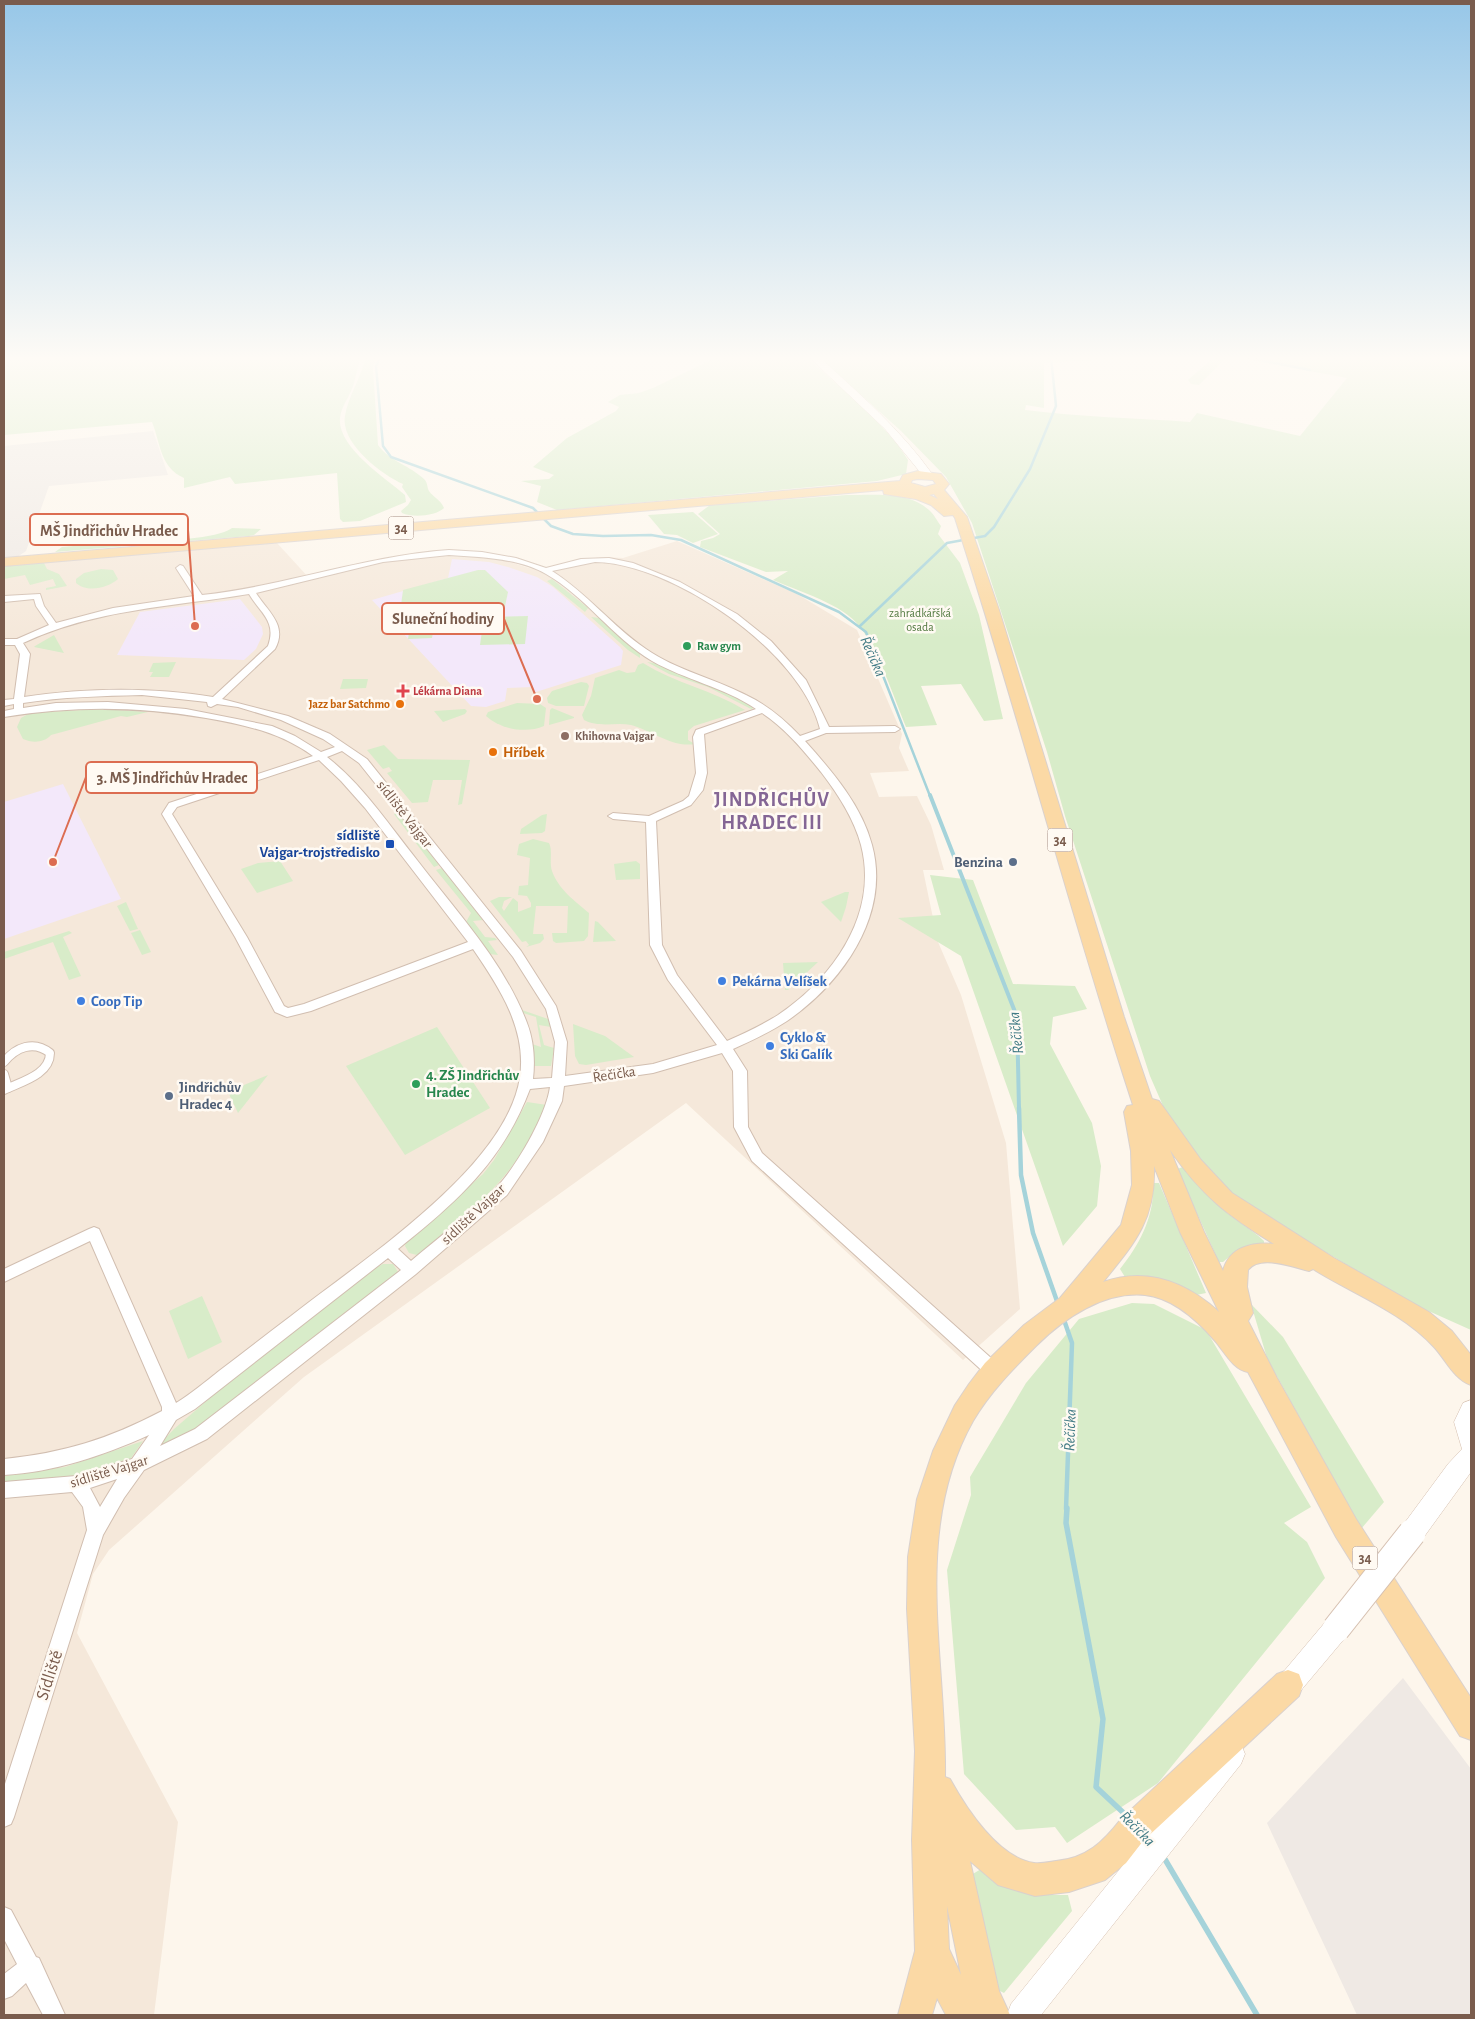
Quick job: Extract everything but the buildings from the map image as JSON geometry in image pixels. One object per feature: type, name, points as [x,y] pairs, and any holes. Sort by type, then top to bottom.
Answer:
[{"type":"main road","points":[[911,451],[928,475]]},
{"type":"main road","points":[[928,475],[943,481],[942,486],[936,489],[921,490],[905,484],[905,480],[910,476],[928,475]]},
{"type":"main road","name":"34","points":[[4,562],[905,484]]},
{"type":"main road","name":"34","points":[[936,489],[956,509],[967,536],[1134,1080],[1192,1232],[1268,1386],[1346,1528],[1471,1725]]},
{"type":"main road","name":"34","points":[[806,493],[886,491],[913,494],[942,506],[957,530],[967,536]]},
{"type":"main road","points":[[1134,1080],[1193,1166],[1218,1192],[1240,1211],[1326,1265],[1420,1319],[1443,1339],[1471,1374]]},
{"type":"main road","points":[[915,2015],[932,1951],[928,1840],[930,1751],[920,1608],[926,1528],[934,1491],[946,1452],[964,1413],[994,1371],[1032,1333],[1069,1305],[1124,1240],[1137,1212],[1142,1185],[1143,1168],[1134,1104],[1134,1080]]},
{"type":"main road","points":[[1249,1346],[1234,1288],[1234,1276],[1242,1260],[1249,1255],[1269,1252],[1326,1265]]},
{"type":"main road","points":[[1069,1305],[1126,1286],[1150,1286],[1168,1290],[1192,1303],[1219,1327],[1268,1386]]},
{"type":"main road","points":[[1443,1339],[1471,1351]]},
{"type":"main road","points":[[1471,1410],[1465,1422],[1471,1442]]},
{"type":"main road","points":[[1022,2015],[1092,1925],[1336,1629],[1412,1533],[1456,1472],[1471,1456]]},
{"type":"main road","points":[[938,1790],[956,1821],[972,1840],[1010,1873],[1035,1880],[1069,1876],[1093,1868],[1115,1852],[1139,1823],[1218,1747],[1288,1685]]},
{"type":"main road","points":[[930,1751],[984,1995],[992,2015]]},
{"type":"main road","points":[[932,1951],[956,2001],[972,2015]]},
{"type":"street","points":[[4,642],[18,642],[54,626],[123,609],[250,591],[367,561],[422,553],[492,556],[546,570],[588,560],[612,560],[631,564],[698,593],[731,612],[766,640],[798,676],[823,722],[825,730]]},
{"type":"street","points":[[180,568],[199,598]]},
{"type":"street","name":"Řečička","points":[[525,1085],[558,1082],[666,1065],[699,1057],[726,1047],[788,1015],[834,973],[860,931],[871,885],[868,846],[844,796],[799,740],[764,709],[725,688],[656,659],[546,570]]},
{"type":"street","points":[[200,714],[272,646],[276,639],[277,631],[272,619],[250,591]]},
{"type":"street","points":[[4,599],[37,596],[40,606],[54,626]]},
{"type":"street","points":[[18,642],[25,654],[18,705]]},
{"type":"street","name":"sídliště Vajgar","points":[[4,714],[18,705],[64,694],[111,692],[216,699],[285,718],[343,747],[368,768],[517,954],[538,985],[556,1018],[561,1042],[555,1101],[536,1142],[502,1190],[411,1270],[201,1434],[138,1465],[76,1484],[4,1490]]},
{"type":"street","name":"sídliště Vajgar","points":[[4,703],[18,705],[103,704],[166,708],[241,721],[275,731],[320,756],[359,792],[475,944],[509,996],[522,1024],[528,1059],[525,1085],[509,1126],[477,1169],[435,1210],[388,1249],[189,1404],[170,1416],[106,1446],[31,1465],[4,1467]]},
{"type":"street","points":[[651,820],[661,813],[688,802],[696,795],[700,784],[700,732],[764,709]]},
{"type":"street","points":[[799,740],[825,730],[895,729]]},
{"type":"street","points":[[343,747],[174,805],[167,814],[241,937],[280,1009],[286,1013],[307,1008],[475,944]]},
{"type":"street","points":[[613,816],[642,817],[651,820]]},
{"type":"street","points":[[651,820],[654,934],[656,944],[672,977],[726,1047],[740,1071],[741,1127],[757,1157],[994,1371]]},
{"type":"street","points":[[4,1062],[13,1051],[30,1045],[46,1049],[50,1053],[50,1059],[40,1073],[6,1089],[4,1074]]},
{"type":"street","points":[[4,1276],[94,1233],[152,1372],[170,1407],[170,1416],[118,1492],[95,1532]]},
{"type":"street","points":[[388,1249],[411,1270]]},
{"type":"street","points":[[76,1484],[90,1499],[95,1514],[95,1532]]},
{"type":"street","name":"Sídliště","points":[[4,1817],[95,1532]]},
{"type":"street","points":[[4,1916],[54,2015]]},
{"type":"street","points":[[4,1988],[30,1966]]},
{"type":"shaded area","points":[[4,451],[160,451],[168,475],[49,486],[26,551],[17,557],[4,558]]},
{"type":"shaded area","points":[[677,541],[797,594],[857,630],[902,734],[899,748],[909,771],[870,773],[879,797],[917,796],[931,825],[944,870],[923,870],[938,942],[961,995],[1006,1143],[1020,1309],[963,1360],[686,1103],[304,1377],[109,1550],[93,1574],[77,1633],[178,1822],[154,2015],[4,2015],[4,566],[277,543],[310,579],[351,567],[408,556],[467,555],[506,561],[539,571],[577,560],[605,557],[623,558]]},
{"type":"shaded area","points":[[452,559],[489,562],[508,567],[537,577],[553,587],[620,647],[623,651],[621,665],[536,692],[532,691],[532,687],[507,688],[505,701],[486,707],[471,706],[372,600],[448,578]]},
{"type":"shaded area","points":[[240,599],[262,627],[263,634],[256,649],[244,660],[117,655],[140,612]]},
{"type":"shaded area","points":[[63,784],[121,899],[4,939],[4,802]]},
{"type":"shaded area","points":[[1403,1678],[1471,1769],[1471,2015],[1357,2015],[1267,1823]]},
{"type":"green space","points":[[161,451],[354,451],[405,495],[406,502],[360,521],[343,522],[340,519],[337,473],[235,484],[230,477],[184,488],[184,478],[170,468]]},
{"type":"green space","points":[[359,451],[383,451],[425,480],[429,491],[444,508],[436,513],[424,515],[407,515],[402,513],[401,511],[411,500],[402,487],[403,484],[394,480]]},
{"type":"green space","points":[[552,451],[902,451],[908,460],[906,474],[877,481],[557,510],[537,502],[541,486],[521,481],[549,479],[554,475],[533,467]]},
{"type":"green space","points":[[921,451],[1471,451],[1471,1330],[1413,1304],[1238,1200],[1197,1160],[1167,1115],[1150,1076],[972,523],[946,477]]},
{"type":"green space","name":"zahrádkářšká osada","points":[[847,495],[890,495],[911,500],[929,510],[941,526],[938,534],[960,563],[979,615],[1003,719],[984,721],[961,684],[921,686],[937,725],[906,727],[874,649],[860,627],[852,619],[832,605],[773,580],[788,571],[766,572],[700,547],[701,541],[720,534],[698,514],[710,505]]},
{"type":"green space","points":[[693,512],[718,534],[693,543],[677,535],[664,534],[648,515]]},
{"type":"green space","points":[[232,528],[261,529],[254,535],[249,536],[55,552],[62,547],[155,539],[155,537],[177,539],[203,537]]},
{"type":"green space","points":[[44,563],[47,569],[59,574],[67,586],[46,590],[46,588],[56,586],[53,579],[30,585],[25,575],[4,579],[4,566]]},
{"type":"green space","points":[[101,569],[113,570],[118,579],[109,585],[91,589],[76,583],[76,579],[84,573]]},
{"type":"green space","points":[[478,570],[485,570],[508,592],[504,611],[400,613],[403,590]]},
{"type":"green space","points":[[552,579],[588,608],[585,612],[547,581]]},
{"type":"green space","points":[[436,614],[432,638],[408,639],[412,615]]},
{"type":"green space","points":[[528,616],[525,644],[480,645],[484,617]]},
{"type":"green space","points":[[591,617],[600,618],[638,651],[640,658],[628,650]]},
{"type":"green space","points":[[54,635],[64,653],[34,647],[35,646]]},
{"type":"green space","points":[[176,662],[169,677],[150,677],[153,672],[149,672],[153,663]]},
{"type":"green space","points":[[647,662],[659,664],[732,694],[752,707],[753,710],[708,687],[669,674]]},
{"type":"green space","points":[[643,663],[745,710],[694,726],[688,731],[688,740],[695,744],[686,745],[670,741],[631,725],[596,724],[584,720],[582,715],[591,696],[595,678],[619,670],[627,673],[635,672],[638,665]]},
{"type":"green space","points":[[343,679],[368,679],[366,688],[340,689]]},
{"type":"green space","points":[[581,682],[587,683],[589,686],[584,706],[556,706],[548,703],[547,698],[552,691]]},
{"type":"green space","points":[[517,703],[540,704],[546,708],[544,726],[529,730],[514,729],[498,724],[486,716],[488,712]]},
{"type":"green space","points":[[552,708],[574,718],[549,725],[550,710]]},
{"type":"green space","points":[[101,709],[148,712],[127,717],[121,716],[51,735],[45,740],[38,741],[23,739],[17,727],[21,718],[30,713]]},
{"type":"green space","points":[[465,709],[467,711],[465,714],[443,722],[434,711]]},
{"type":"green space","points":[[384,745],[398,759],[470,760],[462,804],[458,805],[462,780],[433,780],[428,802],[412,803],[387,773],[392,771],[389,767],[383,769],[367,750]]},
{"type":"green space","points":[[398,813],[439,865],[434,867],[394,814]]},
{"type":"green space","points":[[547,814],[545,831],[542,833],[520,834],[521,829],[542,815]]},
{"type":"green space","points":[[533,839],[549,843],[551,849],[551,868],[558,884],[589,913],[588,936],[584,941],[556,943],[553,941],[552,933],[567,933],[568,906],[536,906],[533,934],[543,934],[544,939],[540,943],[526,947],[529,945],[526,941],[522,942],[490,901],[499,897],[512,897],[504,901],[502,908],[504,911],[513,898],[518,902],[518,912],[531,907],[527,896],[518,895],[519,886],[528,885],[530,858],[517,855],[519,844]]},
{"type":"green space","points":[[280,861],[293,881],[257,893],[241,869],[258,863]]},
{"type":"green space","points":[[636,861],[640,864],[640,879],[616,880],[614,864]]},
{"type":"green space","points":[[442,868],[483,920],[473,921],[485,937],[497,940],[488,941],[498,955],[489,954],[465,924],[471,913],[436,870]]},
{"type":"green space","points":[[930,875],[973,880],[1013,984],[1075,986],[1087,1009],[1053,1017],[1050,1044],[1092,1123],[1101,1166],[1097,1206],[1063,1246],[961,956],[898,918],[941,915]]},
{"type":"green space","points":[[849,892],[841,922],[821,902]]},
{"type":"green space","points":[[126,902],[138,929],[130,931],[117,906]]},
{"type":"green space","points":[[595,921],[598,922],[616,941],[593,942]]},
{"type":"green space","points":[[140,930],[151,952],[142,955],[131,933]]},
{"type":"green space","points":[[69,931],[72,933],[63,937],[81,976],[69,980],[53,942],[4,959],[4,952]]},
{"type":"green space","points":[[818,962],[788,990],[785,990],[783,963]]},
{"type":"green space","points":[[522,1010],[548,1019],[551,1027],[539,1025],[544,1045],[554,1048],[551,1066],[532,1066],[532,1044],[541,1047],[536,1017],[523,1013]]},
{"type":"green space","points":[[573,1024],[605,1036],[634,1057],[586,1065],[579,1064],[575,1056]]},
{"type":"green space","name":"4. ZŠ Jindřichův Hradec","points":[[437,1027],[490,1108],[405,1155],[346,1066]]},
{"type":"green space","points":[[268,1075],[238,1113],[229,1094],[232,1090]]},
{"type":"green space","points":[[527,1102],[547,1105],[536,1129],[509,1171],[457,1223],[417,1255],[409,1253],[405,1246],[406,1242],[483,1174],[494,1160]]},
{"type":"green space","points":[[1183,1167],[1221,1208],[1260,1237],[1264,1244],[1236,1251],[1223,1262],[1219,1262],[1177,1169]]},
{"type":"green space","points":[[1153,1183],[1159,1183],[1206,1293],[1196,1295],[1148,1277],[1125,1277],[1120,1269],[1134,1250],[1145,1229],[1152,1206]]},
{"type":"green space","points":[[383,1264],[393,1264],[398,1272],[206,1424],[155,1449],[174,1429],[225,1385],[372,1270]]},
{"type":"green space","points":[[202,1296],[222,1342],[188,1359],[169,1311]]},
{"type":"green space","points":[[1132,1303],[1154,1304],[1206,1330],[1311,1507],[1284,1523],[1307,1542],[1325,1578],[1158,1783],[1067,1843],[1055,1827],[1016,1830],[964,1774],[947,1570],[971,1495],[970,1477],[1026,1383],[1079,1319]]},
{"type":"green space","points":[[1251,1304],[1283,1337],[1384,1502],[1361,1529],[1267,1358]]},
{"type":"green space","points":[[143,1441],[129,1461],[66,1479],[4,1483],[4,1476],[65,1467]]},
{"type":"green space","points":[[981,1869],[1022,1890],[1042,1894],[1068,1895],[1072,1911],[1004,1993],[992,1987],[968,1877]]},
{"type":"waterway","name":"Řečička","points":[[387,451],[391,457],[533,508],[551,526],[573,534],[603,536],[651,535],[681,540],[839,612],[866,632],[930,796]]},
{"type":"waterway","points":[[860,626],[947,543],[985,536],[994,527],[1030,469],[1037,451]]},
{"type":"waterway","name":"Řečička","points":[[930,795],[1017,1017],[1019,1109]]},
{"type":"waterway","name":"Řečička","points":[[1019,1108],[1021,1175],[1033,1233],[1058,1304]]},
{"type":"waterway","name":"Řečička","points":[[1063,1317],[1072,1343],[1066,1509]]},
{"type":"waterway","name":"Řečička","points":[[1067,1508],[1066,1523],[1103,1719],[1096,1787],[1129,1818]]},
{"type":"waterway","name":"Řečička","points":[[1163,1856],[1257,2015]]},
{"type":"place","name":"MŠ Jindřichův Hradec","points":[[195,626]]},
{"type":"place","name":"Raw gym","points":[[687,646]]},
{"type":"place","name":"Lékárna Diana","points":[[403,691]]},
{"type":"place","name":"Sluneční hodiny","points":[[537,699]]},
{"type":"place","name":"Jazz bar Satchmo","points":[[400,704]]},
{"type":"place","name":"Khihovna Vajgar","points":[[565,736]]},
{"type":"place","name":"Hříbek","points":[[493,752]]},
{"type":"place","name":"sídliště Vajgar-trojstředisko","points":[[390,844]]},
{"type":"place","name":"3. MŠ Jindřichův Hradec","points":[[53,862]]},
{"type":"place","name":"Benzina","points":[[1013,862]]},
{"type":"place","name":"Pekárna Velíšek","points":[[722,981]]},
{"type":"place","name":"Coop Tip","points":[[81,1001]]},
{"type":"place","name":"Cyklo & Ski Galík","points":[[770,1046]]},
{"type":"place","name":"4. ZŠ Jindřichův Hradec","points":[[416,1084]]},
{"type":"place","name":"Jindřichův Hradec 4","points":[[169,1096]]},
{"type":"district","name":"JINDŘICHŮV HRADEC III","points":[[772,810]]}]
